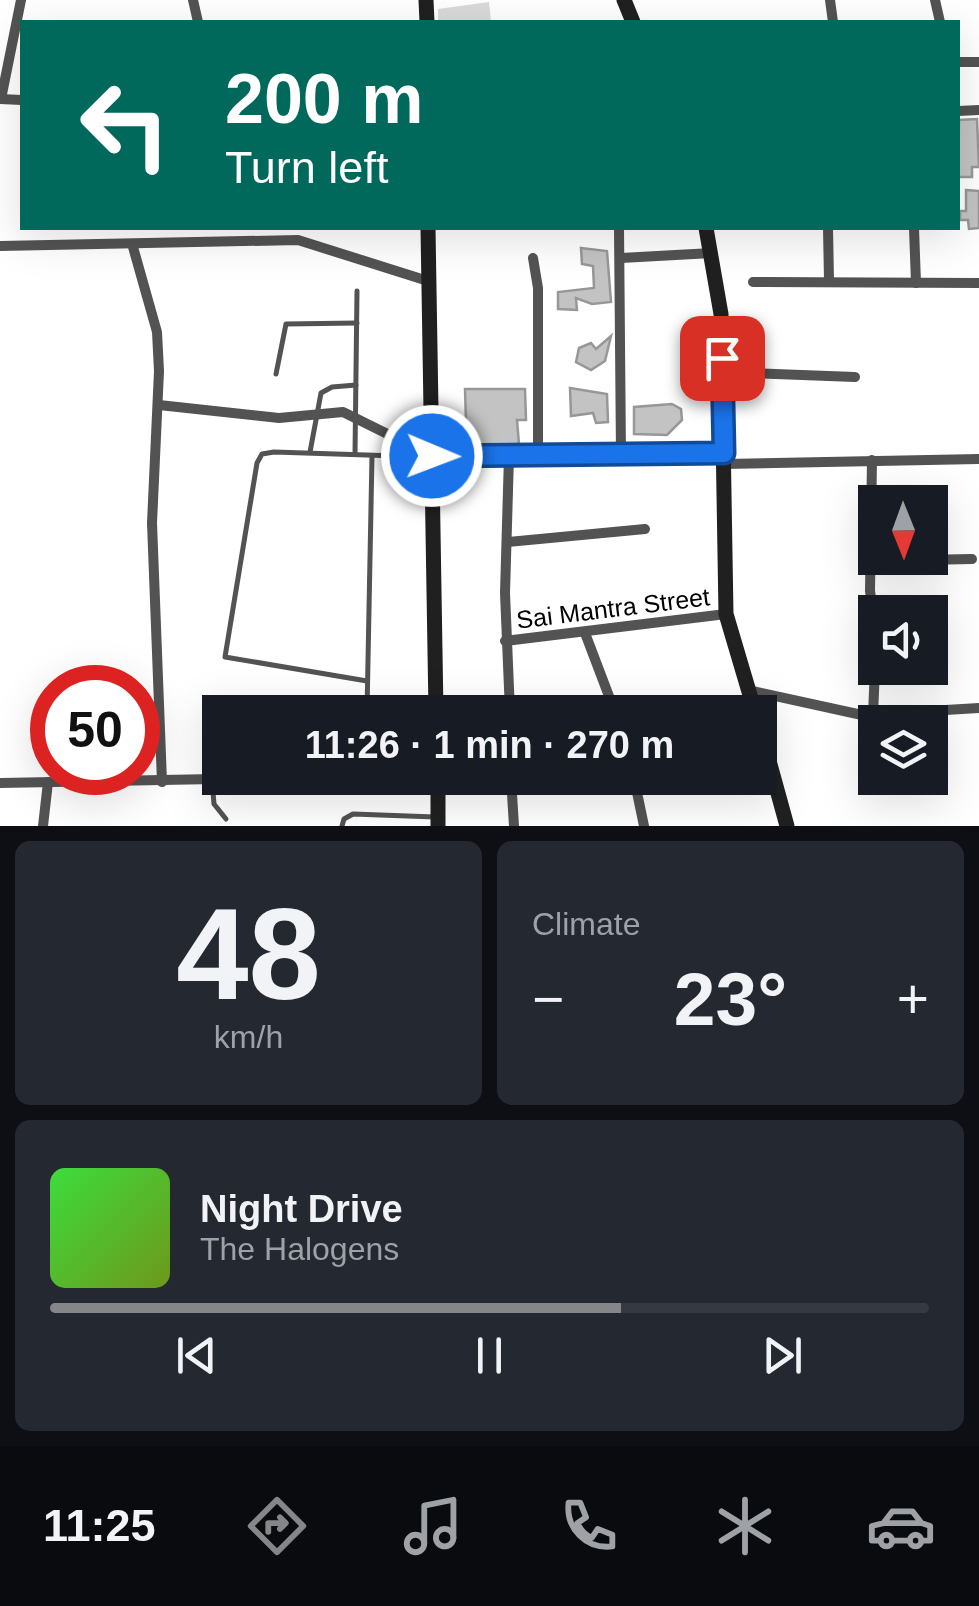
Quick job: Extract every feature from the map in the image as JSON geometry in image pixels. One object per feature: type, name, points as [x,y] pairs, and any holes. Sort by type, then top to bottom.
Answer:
[{"type":"main road","points":[[428,230],[436,695]]},
{"type":"main road","points":[[706,230],[721,314],[726,614],[750,695]]},
{"type":"main road","points":[[432,457],[724,459]]},
{"type":"main road","points":[[777,788],[788,826]]},
{"type":"main road","points":[[438,795],[438,822]]},
{"type":"street","points":[[0,99],[21,0]]},
{"type":"street","points":[[620,230],[620,456]]},
{"type":"street","points":[[828,230],[829,280]]},
{"type":"street","points":[[914,230],[916,283]]},
{"type":"street","points":[[0,246],[133,247],[298,240],[428,281]]},
{"type":"street","points":[[133,247],[157,332],[159,406],[152,522],[162,782],[202,780]]},
{"type":"street","points":[[621,258],[712,253]]},
{"type":"street","points":[[532,258],[538,288],[538,456]]},
{"type":"street","points":[[753,282],[979,282]]},
{"type":"street","points":[[721,372],[856,377]]},
{"type":"street","points":[[159,406],[280,418],[344,412],[432,457]]},
{"type":"street","points":[[509,695],[505,641],[510,456]]},
{"type":"street","points":[[724,459],[979,459]]},
{"type":"street","points":[[872,460],[872,485]]},
{"type":"street","points":[[507,542],[645,529]]},
{"type":"street","points":[[948,559],[972,559]]},
{"type":"street","name":"Sai Mantra Street","points":[[505,641],[726,614]]},
{"type":"street","points":[[585,633],[609,695]]},
{"type":"street","points":[[748,690],[858,712]]},
{"type":"street","points":[[948,710],[979,708]]},
{"type":"street","points":[[0,782],[30,782]]},
{"type":"street","points":[[44,826],[47,795]]},
{"type":"street","points":[[512,795],[514,826]]},
{"type":"street","points":[[638,795],[644,826]]},
{"type":"lane","points":[[355,454],[357,292]]},
{"type":"lane","points":[[276,374],[286,324],[356,323]]},
{"type":"lane","points":[[310,453],[324,390],[356,385]]},
{"type":"lane","points":[[366,681],[272,667],[224,654],[257,462],[267,453],[432,457]]},
{"type":"lane","points":[[366,695],[372,455]]},
{"type":"lane","points":[[216,795],[214,804],[226,819]]},
{"type":"lane","points":[[342,826],[344,819],[354,814],[438,822]]},
{"type":"shaded area","points":[[489,2],[491,20],[438,20],[438,9]]},
{"type":"building","points":[[977,119],[979,167],[972,167],[972,177],[960,177],[960,120]]},
{"type":"building","points":[[966,190],[979,191],[979,228],[969,229],[968,220],[960,220],[960,211],[966,211]]},
{"type":"building","points":[[581,248],[607,251],[611,302],[592,304],[576,298],[577,310],[558,309],[558,292],[594,288],[593,266],[582,264]]},
{"type":"building","points":[[611,336],[605,361],[591,370],[576,362],[579,348],[591,343],[596,349]]},
{"type":"building","points":[[570,388],[607,394],[608,422],[596,423],[593,413],[571,416]]},
{"type":"building","points":[[465,389],[525,389],[526,420],[517,420],[519,444],[453,445],[449,440],[453,423],[466,423]]},
{"type":"building","points":[[672,404],[681,409],[682,420],[667,435],[634,434],[634,407]]},
{"type":"route","points":[[432,456],[724,453],[722,358]]}]
